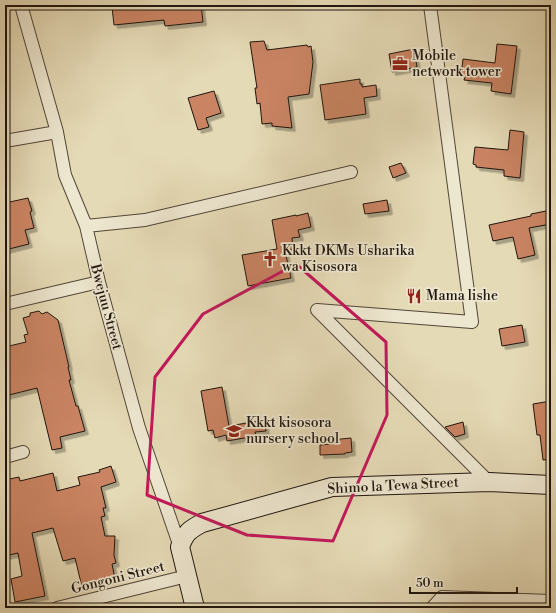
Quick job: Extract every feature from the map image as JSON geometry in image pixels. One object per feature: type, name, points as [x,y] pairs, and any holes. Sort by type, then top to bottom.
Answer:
[{"type":"street","name":"Bwejuu Street","points":[[21,5],[57,132],[65,175],[86,226],[99,282],[139,428],[180,547],[195,608]]},
{"type":"street","points":[[430,5],[472,322],[317,310],[489,482]]},
{"type":"street","points":[[5,141],[57,132]]},
{"type":"street","points":[[86,226],[144,220],[351,172]]},
{"type":"street","points":[[5,304],[99,282]]},
{"type":"street","points":[[5,457],[23,452]]},
{"type":"street","name":"Shimo la Tewa Street","points":[[180,547],[183,539],[191,529],[202,523],[332,487],[489,482],[551,485]]},
{"type":"street","name":"Gongoni Street","points":[[57,608],[187,576]]},
{"type":"street","points":[[432,608],[442,597],[551,601]]},
{"type":"highlighted area","points":[[296,264],[386,342],[387,415],[333,541],[247,535],[147,495],[155,377],[203,314]]},
{"type":"building","points":[[132,5],[201,5],[203,22],[165,26],[164,20],[114,25],[112,7]]},
{"type":"building","points":[[264,41],[267,50],[307,45],[308,47],[311,46],[313,62],[309,94],[288,97],[292,128],[272,126],[272,123],[262,124],[260,103],[257,104],[255,88],[257,88],[250,42]]},
{"type":"building","points":[[497,44],[517,46],[511,94],[491,91],[492,83],[464,80],[465,77],[461,76],[463,59],[495,63]]},
{"type":"building","points":[[414,49],[417,67],[392,72],[389,54]]},
{"type":"building","points":[[360,79],[360,84],[362,84],[362,87],[376,85],[377,96],[364,98],[366,114],[325,120],[320,85]]},
{"type":"building","points":[[214,91],[221,113],[206,118],[209,127],[198,130],[188,98]]},
{"type":"building","points":[[510,130],[524,132],[520,178],[504,176],[504,170],[476,167],[476,165],[473,164],[475,147],[508,150]]},
{"type":"building","points":[[401,163],[406,173],[393,178],[389,167]]},
{"type":"building","points":[[28,198],[32,211],[30,212],[34,228],[25,230],[29,244],[5,250],[5,203]]},
{"type":"building","points":[[387,200],[389,211],[365,214],[363,204]]},
{"type":"building","points":[[551,210],[551,224],[529,228],[535,255],[518,259],[513,237],[493,241],[489,225]]},
{"type":"building","points":[[308,213],[311,227],[298,230],[300,237],[292,238],[293,249],[285,251],[291,278],[248,286],[242,255],[277,249],[272,220]]},
{"type":"building","points":[[39,311],[42,314],[47,312],[58,320],[69,367],[71,380],[69,380],[85,431],[60,437],[62,448],[52,450],[37,388],[5,396],[5,347],[26,342],[24,335],[28,334],[23,318],[30,316],[30,313]]},
{"type":"building","points":[[522,325],[525,342],[502,346],[499,329]]},
{"type":"building","points":[[222,387],[229,426],[264,420],[266,431],[255,432],[256,436],[227,441],[226,435],[215,438],[213,430],[208,431],[201,391]]},
{"type":"building","points":[[551,401],[551,459],[543,460],[540,435],[537,435],[533,404]]},
{"type":"building","points":[[463,422],[465,434],[455,437],[445,427]]},
{"type":"building","points":[[351,438],[352,452],[345,454],[320,455],[320,445],[331,444],[331,440]]},
{"type":"building","points":[[111,466],[116,482],[101,487],[106,508],[103,508],[105,516],[101,517],[105,536],[115,536],[114,555],[116,563],[112,564],[115,579],[82,587],[75,558],[63,561],[53,528],[32,533],[45,596],[15,602],[11,579],[22,576],[18,553],[5,556],[5,480],[19,477],[20,481],[53,473],[57,491],[80,485],[78,477],[100,472],[99,470]]},
{"type":"place","name":"Mobile network tower","points":[[400,64]]},
{"type":"place","name":"Kkkt DKMs Usharika wa Kisosora","points":[[270,259]]},
{"type":"place","name":"Mama lishe","points":[[414,296]]},
{"type":"place","name":"Kkkt kisosora nursery school","points":[[234,431]]}]
